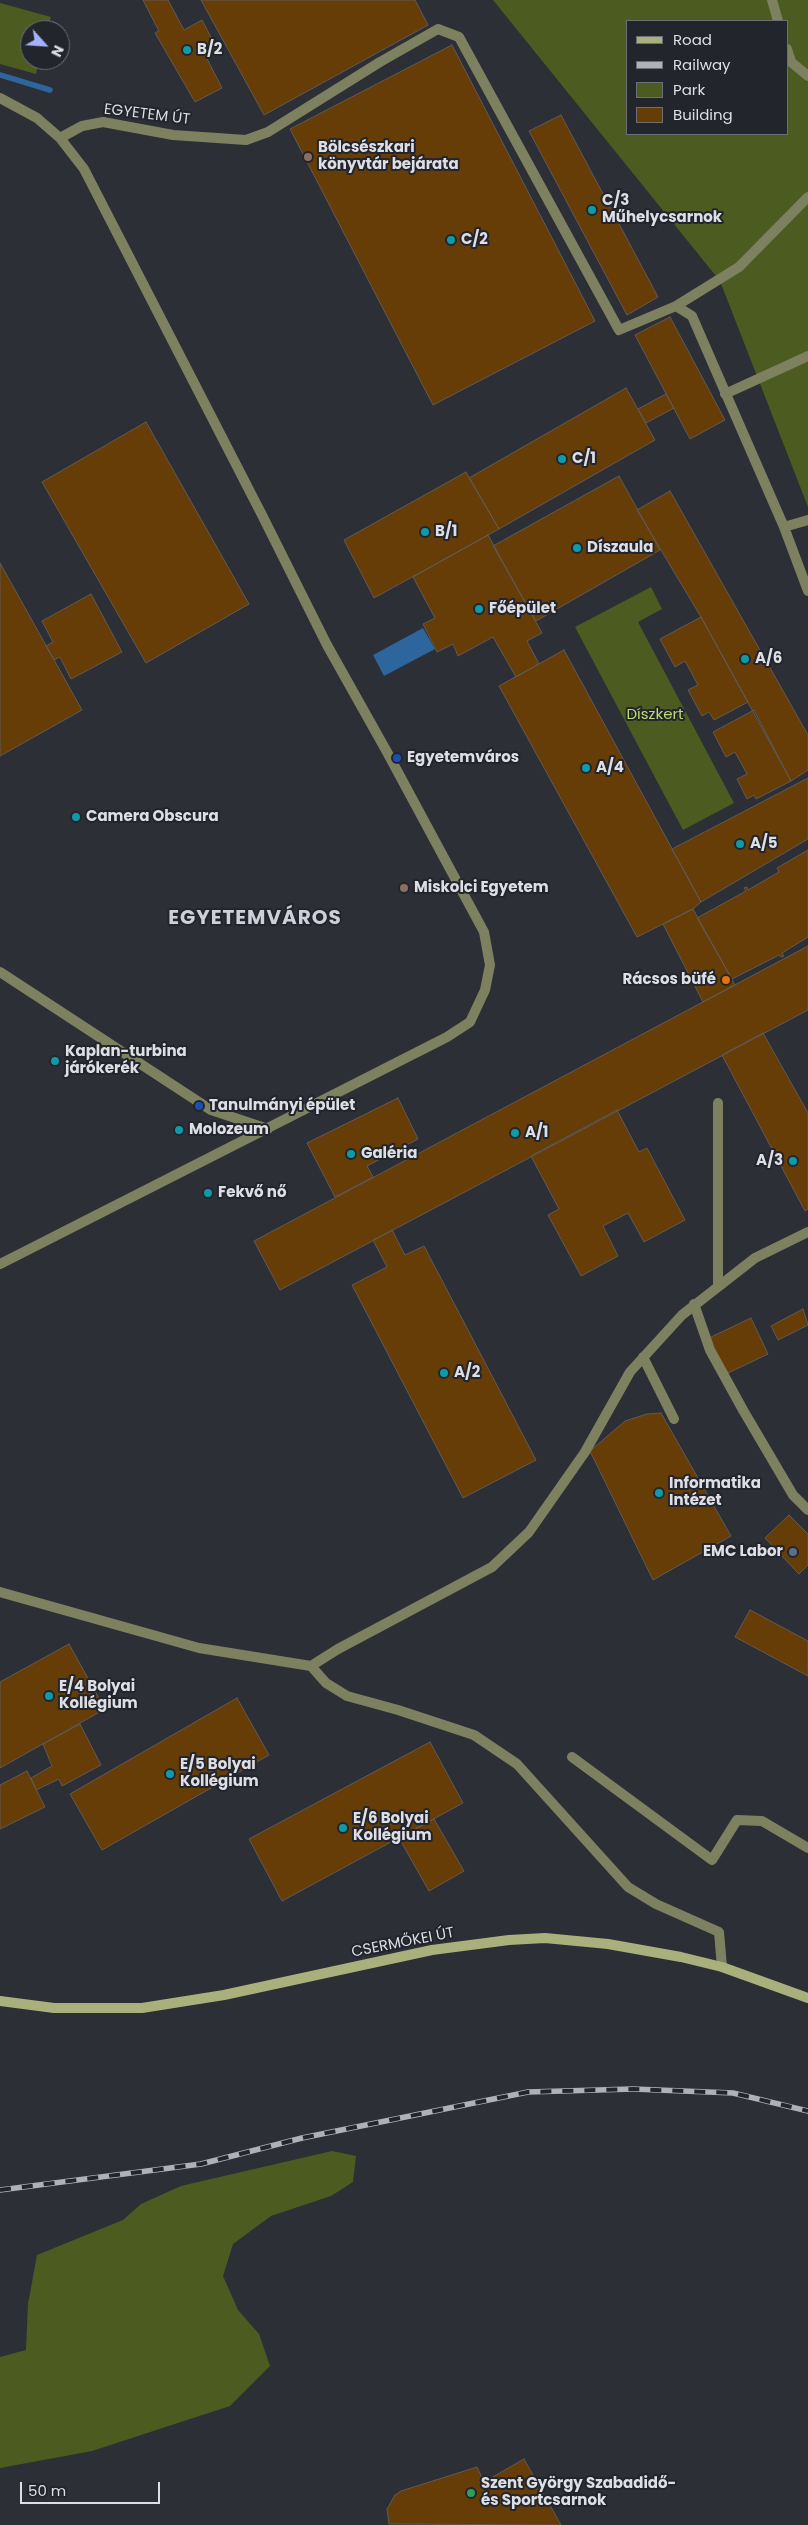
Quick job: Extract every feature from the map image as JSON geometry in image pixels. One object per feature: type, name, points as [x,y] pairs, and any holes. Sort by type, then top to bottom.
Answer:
[{"type":"main road","name":"CSERMŐKEI ÚT","points":[[0,2001],[54,2008],[142,2008],[224,1995],[432,1950],[509,1940],[545,1938],[608,1944],[656,1952],[722,1967],[808,1998]]},
{"type":"street","points":[[772,0],[778,20]]},
{"type":"street","name":"EGYETEM ÚT","points":[[60,138],[82,126],[103,122],[173,135],[246,140],[268,132],[380,62],[438,29],[459,37],[619,330],[676,306]]},
{"type":"street","points":[[788,52],[791,62],[808,76]]},
{"type":"street","points":[[0,98],[37,118],[60,138],[84,170],[262,515],[314,622],[388,752],[484,932],[490,965],[485,990],[470,1022],[447,1037],[268,1130],[66,1229],[0,1264]]},
{"type":"street","points":[[808,197],[740,267],[676,306],[692,316],[784,527],[808,591]]},
{"type":"street","points":[[725,394],[808,356]]},
{"type":"street","points":[[784,527],[808,520]]},
{"type":"street","points":[[0,972],[211,1110],[268,1130]]},
{"type":"street","points":[[718,1103],[718,1286]]},
{"type":"street","points":[[311,1666],[338,1649],[492,1567],[529,1532],[585,1452],[630,1372],[643,1357],[694,1304],[756,1258],[808,1232]]},
{"type":"street","points":[[694,1304],[710,1350],[743,1410],[794,1495],[808,1510]]},
{"type":"street","points":[[643,1357],[674,1419]]},
{"type":"street","points":[[0,1592],[199,1648],[311,1666],[326,1682],[347,1696],[398,1710],[474,1735],[517,1764],[628,1888],[656,1904],[719,1932],[722,1967]]},
{"type":"street","points":[[572,1757],[595,1776],[712,1860],[737,1820],[762,1821],[808,1848]]},
{"type":"green space","points":[[493,0],[808,0],[808,507],[720,281]]},
{"type":"green space","points":[[0,3],[51,17],[50,20],[20,20],[20,70],[0,64]]},
{"type":"green space","points":[[22,70],[37,70],[36,74]]},
{"type":"green space","name":"Díszkert","points":[[651,587],[662,609],[638,622],[734,803],[683,830],[575,627]]},
{"type":"green space","points":[[332,2151],[356,2156],[353,2182],[331,2196],[271,2216],[233,2244],[223,2276],[238,2310],[259,2334],[270,2366],[230,2406],[92,2451],[0,2468],[0,2357],[26,2350],[28,2304],[37,2255],[123,2220],[141,2204],[181,2186]]},
{"type":"water","points":[[423,628],[435,649],[384,676],[373,655]]},
{"type":"building","name":"B/2","points":[[143,0],[168,0],[184,30],[202,20],[216,47],[204,53],[222,88],[195,102],[155,33],[159,31]]},
{"type":"building","points":[[201,0],[415,0],[428,25],[264,115]]},
{"type":"building","name":"C/2","points":[[452,45],[595,321],[433,405],[290,129]]},
{"type":"building","name":"C/3 Műhelycsarnok","points":[[561,115],[658,297],[627,315],[529,131]]},
{"type":"building","points":[[670,317],[725,420],[690,439],[635,335]]},
{"type":"building","name":"C/1","points":[[626,388],[655,440],[499,529],[469,478]]},
{"type":"building","points":[[666,394],[674,408],[646,423],[638,409]]},
{"type":"building","points":[[146,422],[249,604],[146,663],[42,482]]},
{"type":"building","name":"B/1","points":[[466,472],[499,529],[374,598],[344,540]]},
{"type":"building","name":"Díszaula","points":[[619,476],[660,550],[536,621],[493,546]]},
{"type":"building","name":"A/6","points":[[670,491],[808,735],[808,770],[791,781],[701,617],[637,510]]},
{"type":"building","name":"Főépület","points":[[488,535],[542,633],[527,641],[539,664],[516,677],[493,637],[458,656],[453,644],[437,652],[423,624],[435,618],[413,577]]},
{"type":"building","points":[[0,563],[82,710],[0,756]]},
{"type":"building","points":[[91,594],[122,652],[71,679],[60,657],[54,660],[46,646],[53,642],[42,621]]},
{"type":"building","points":[[701,617],[748,702],[714,720],[709,712],[702,716],[688,690],[698,685],[685,661],[675,667],[660,639]]},
{"type":"building","name":"A/4","points":[[564,650],[701,902],[693,909],[637,937],[499,686]]},
{"type":"building","points":[[754,710],[791,781],[756,799],[754,795],[747,799],[737,779],[747,774],[735,752],[726,757],[713,732]]},
{"type":"building","name":"A/5","points":[[808,778],[808,839],[701,902],[672,849]]},
{"type":"building","points":[[808,850],[808,937],[782,953],[784,956],[781,957],[779,955],[732,979],[697,918],[746,891],[744,888],[747,887],[748,890],[779,872],[777,868]]},
{"type":"building","points":[[693,909],[735,985],[703,1002],[663,924]]},
{"type":"building","name":"A/1","points":[[808,946],[808,1010],[280,1290],[254,1241]]},
{"type":"building","name":"A/3","points":[[763,1033],[808,1113],[808,1209],[805,1211],[722,1055]]},
{"type":"building","name":"Galéria","points":[[398,1098],[418,1139],[367,1166],[373,1177],[335,1197],[307,1143]]},
{"type":"building","points":[[617,1110],[639,1152],[647,1148],[685,1220],[644,1242],[628,1213],[603,1226],[618,1256],[581,1276],[548,1215],[559,1209],[531,1156]]},
{"type":"building","name":"A/2","points":[[392,1230],[405,1255],[424,1246],[536,1460],[463,1498],[352,1285],[387,1267],[373,1240]]},
{"type":"building","points":[[803,1309],[808,1325],[778,1340],[771,1326]]},
{"type":"building","points":[[751,1318],[768,1354],[726,1374],[709,1338]]},
{"type":"building","name":"Informatika Intézet","points":[[661,1413],[731,1536],[653,1580],[590,1451],[625,1421],[647,1414]]},
{"type":"building","name":"EMC Labor","points":[[789,1515],[808,1534],[808,1565],[799,1574],[765,1538]]},
{"type":"building","points":[[750,1610],[808,1641],[808,1676],[735,1637]]},
{"type":"building","name":"E/4 Bolyai Kollégium","points":[[69,1644],[105,1709],[0,1768],[0,1682]]},
{"type":"building","name":"E/5 Bolyai Kollégium","points":[[237,1698],[269,1755],[102,1850],[70,1794]]},
{"type":"building","points":[[80,1724],[101,1765],[62,1786],[59,1779],[36,1790],[31,1778],[52,1766],[43,1744]]},
{"type":"building","name":"E/6 Bolyai Kollégium","points":[[430,1742],[463,1803],[282,1901],[249,1839]]},
{"type":"building","points":[[27,1771],[45,1807],[0,1829],[0,1785]]},
{"type":"building","points":[[434,1819],[464,1871],[429,1891],[399,1838]]},
{"type":"building","name":"Szent György Szabadidő- és Sportcsarnok","points":[[524,2459],[561,2525],[389,2524],[387,2509],[395,2495],[401,2491],[477,2467],[484,2482]]},
{"type":"waterway","points":[[0,75],[50,90]]},
{"type":"railway","points":[[0,2190],[201,2164],[302,2138],[528,2092],[633,2089],[733,2093],[808,2111]]},
{"type":"place","name":"B/2","points":[[187,50]]},
{"type":"place","name":"Bölcsészkari könyvtár bejárata","points":[[308,157]]},
{"type":"place","name":"C/3 Műhelycsarnok","points":[[592,210]]},
{"type":"place","name":"C/2","points":[[451,240]]},
{"type":"place","name":"C/1","points":[[562,459]]},
{"type":"place","name":"B/1","points":[[425,532]]},
{"type":"place","name":"Díszaula","points":[[577,548]]},
{"type":"place","name":"Főépület","points":[[479,609]]},
{"type":"place","name":"A/6","points":[[745,659]]},
{"type":"place","name":"Egyetemváros","points":[[397,758]]},
{"type":"place","name":"A/4","points":[[586,768]]},
{"type":"place","name":"Camera Obscura","points":[[76,817]]},
{"type":"place","name":"A/5","points":[[740,844]]},
{"type":"place","name":"Miskolci Egyetem","points":[[404,888]]},
{"type":"place","name":"Rácsos büfé","points":[[726,980]]},
{"type":"place","name":"Kaplan-turbina járókerék","points":[[55,1061]]},
{"type":"place","name":"Tanulmányi épület","points":[[199,1106]]},
{"type":"place","name":"Molozeum","points":[[179,1130]]},
{"type":"place","name":"A/1","points":[[515,1133]]},
{"type":"place","name":"Galéria","points":[[351,1154]]},
{"type":"place","name":"A/3","points":[[793,1161]]},
{"type":"place","name":"Fekvő nő","points":[[208,1193]]},
{"type":"place","name":"A/2","points":[[444,1373]]},
{"type":"place","name":"Informatika Intézet","points":[[659,1493]]},
{"type":"place","name":"EMC Labor","points":[[793,1552]]},
{"type":"place","name":"E/4 Bolyai Kollégium","points":[[49,1696]]},
{"type":"place","name":"E/5 Bolyai Kollégium","points":[[170,1774]]},
{"type":"place","name":"E/6 Bolyai Kollégium","points":[[343,1828]]},
{"type":"place","name":"Szent György Szabadidő- és Sportcsarnok","points":[[471,2493]]},
{"type":"district","name":"EGYETEMVÁROS","points":[[255,919]]}]
